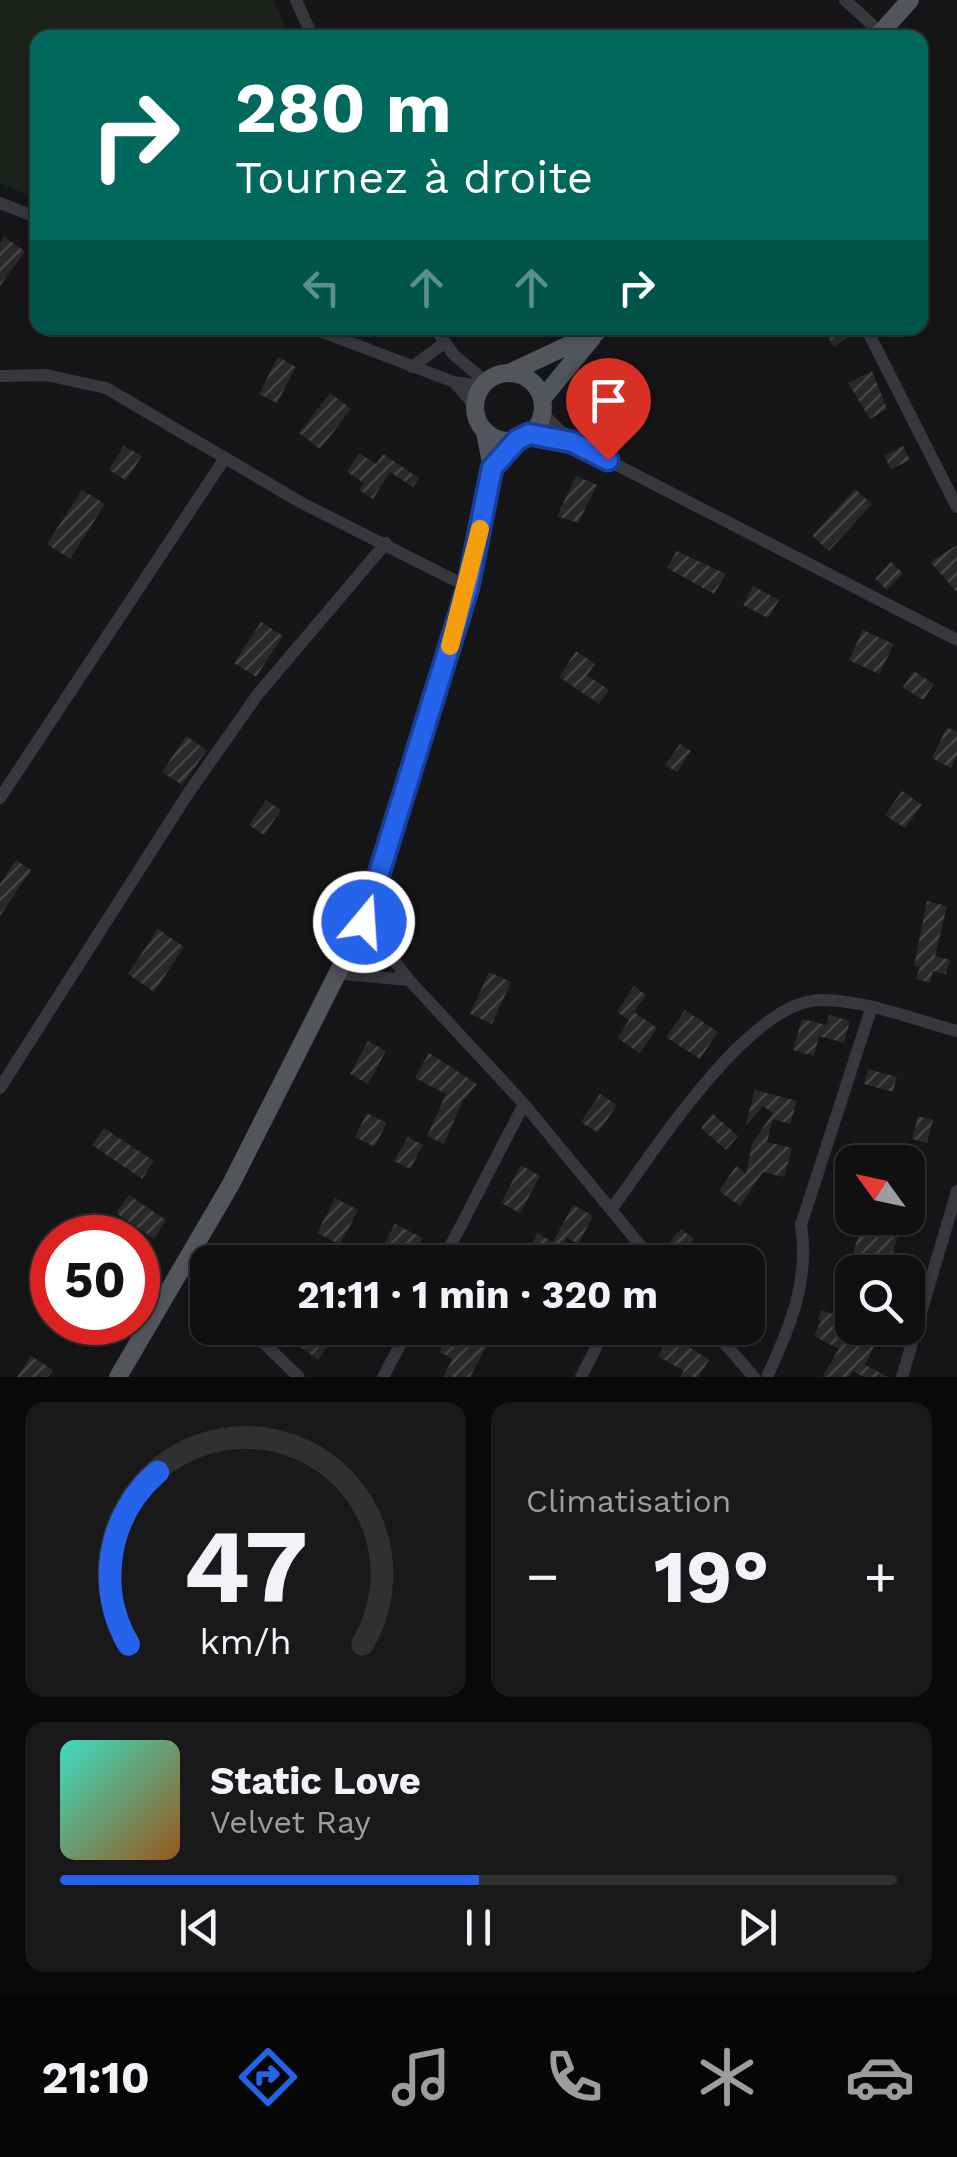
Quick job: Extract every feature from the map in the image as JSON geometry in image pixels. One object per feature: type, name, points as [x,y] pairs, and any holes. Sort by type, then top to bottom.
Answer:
[{"type":"main road","points":[[883,30],[910,0]]},
{"type":"main road","points":[[118,1377],[231,1184],[342,974],[364,922],[468,587],[492,468],[475,406],[484,384],[589,335]]},
{"type":"main road","points":[[492,468],[523,437],[595,335]]},
{"type":"main road","points":[[508,374],[530,380],[542,406]]},
{"type":"main road","points":[[485,432],[494,438],[523,437]]},
{"type":"street","points":[[296,0],[310,30]]},
{"type":"street","points":[[845,0],[873,30]]},
{"type":"street","points":[[0,203],[30,215]]},
{"type":"street","points":[[330,335],[454,382],[484,384]]},
{"type":"street","points":[[438,335],[484,384]]},
{"type":"street","points":[[870,335],[957,507]]},
{"type":"street","points":[[412,367],[443,344]]},
{"type":"street","points":[[0,376],[46,375],[106,388],[300,502],[468,587]]},
{"type":"street","points":[[454,382],[475,406]]},
{"type":"street","points":[[542,406],[572,442]]},
{"type":"street","points":[[523,437],[572,442],[957,640]]},
{"type":"street","points":[[0,798],[225,458]]},
{"type":"street","points":[[0,1088],[187,795],[258,694],[386,543]]},
{"type":"street","points":[[364,922],[408,980],[524,1104],[612,1207],[637,1245]]},
{"type":"street","points":[[342,974],[408,980]]},
{"type":"street","points":[[612,1207],[715,1068],[780,1013],[819,1000],[957,1031]]},
{"type":"street","points":[[767,1377],[790,1328],[806,1260],[800,1225],[872,1009]]},
{"type":"street","points":[[451,1245],[524,1104]]},
{"type":"street","points":[[902,1377],[957,1191]]},
{"type":"street","points":[[183,1265],[190,1271]]},
{"type":"street","points":[[266,1345],[299,1377]]},
{"type":"street","points":[[384,1377],[400,1345]]},
{"type":"street","points":[[581,1377],[597,1345]]},
{"type":"street","points":[[726,1345],[754,1377]]},
{"type":"shaded area","points":[[0,0],[273,0],[287,30],[30,30],[30,196],[0,183]]},
{"type":"building","points":[[4,237],[25,251],[0,286],[0,243]]},
{"type":"building","points":[[826,335],[851,335],[834,347]]},
{"type":"building","points":[[278,357],[296,367],[277,403],[259,394]]},
{"type":"building","points":[[872,371],[887,409],[870,419],[848,383]]},
{"type":"building","points":[[330,393],[351,409],[320,449],[299,433]]},
{"type":"building","points":[[124,446],[142,456],[126,480],[109,470]]},
{"type":"building","points":[[903,446],[910,460],[891,469],[884,456]]},
{"type":"building","points":[[359,453],[376,464],[383,454],[419,478],[413,487],[390,472],[373,499],[359,490],[364,483],[347,472]]},
{"type":"building","points":[[576,476],[597,485],[578,523],[557,516]]},
{"type":"building","points":[[855,489],[872,504],[829,551],[812,536]]},
{"type":"building","points":[[82,490],[105,504],[70,559],[47,544]]},
{"type":"building","points":[[957,545],[957,592],[930,562]]},
{"type":"building","points":[[677,551],[726,574],[714,594],[667,568]]},
{"type":"building","points":[[891,562],[903,573],[887,590],[875,579]]},
{"type":"building","points":[[753,586],[779,600],[768,618],[743,605]]},
{"type":"building","points":[[261,622],[283,636],[256,677],[234,663]]},
{"type":"building","points":[[863,630],[894,644],[879,674],[849,660]]},
{"type":"building","points":[[576,651],[595,664],[587,675],[609,690],[599,704],[559,677]]},
{"type":"building","points":[[914,671],[934,684],[923,700],[903,687]]},
{"type":"building","points":[[947,727],[957,732],[957,755],[951,768],[932,758]]},
{"type":"building","points":[[186,736],[207,750],[182,785],[162,772]]},
{"type":"building","points":[[680,744],[691,751],[677,772],[665,765]]},
{"type":"building","points":[[902,791],[922,805],[905,828],[885,815]]},
{"type":"building","points":[[266,800],[281,810],[264,835],[249,825]]},
{"type":"building","points":[[16,860],[31,870],[0,916],[0,884]]},
{"type":"building","points":[[927,901],[947,906],[935,956],[950,960],[946,974],[933,971],[930,983],[916,979],[920,967],[914,966]]},
{"type":"building","points":[[158,929],[184,947],[154,992],[128,974]]},
{"type":"building","points":[[489,972],[511,982],[492,1024],[470,1014]]},
{"type":"building","points":[[634,986],[646,995],[634,1012],[657,1028],[640,1053],[617,1038],[629,1020],[617,1012]]},
{"type":"building","points":[[685,1010],[718,1032],[700,1059],[666,1037]]},
{"type":"building","points":[[829,1015],[850,1021],[844,1043],[819,1036],[814,1056],[793,1050],[802,1019],[827,1025]]},
{"type":"building","points":[[368,1041],[386,1051],[368,1084],[350,1074]]},
{"type":"building","points":[[429,1053],[477,1084],[462,1102],[444,1144],[427,1136],[446,1094],[415,1078]]},
{"type":"building","points":[[868,1069],[897,1077],[893,1092],[864,1084]]},
{"type":"building","points":[[755,1090],[797,1101],[790,1124],[773,1119],[767,1142],[792,1148],[784,1177],[763,1172],[740,1206],[719,1191],[736,1166],[746,1174],[752,1144],[773,1113],[763,1106],[745,1127]]},
{"type":"building","points":[[600,1094],[617,1105],[598,1133],[581,1122]]},
{"type":"building","points":[[367,1113],[387,1123],[374,1147],[355,1137]]},
{"type":"building","points":[[713,1114],[738,1136],[726,1150],[701,1128]]},
{"type":"building","points":[[918,1116],[933,1120],[927,1143],[912,1139]]},
{"type":"building","points":[[104,1128],[154,1161],[142,1179],[92,1145]]},
{"type":"building","points":[[408,1137],[423,1145],[410,1169],[394,1161]]},
{"type":"building","points":[[521,1165],[540,1176],[520,1213],[501,1203]]},
{"type":"building","points":[[129,1195],[159,1215],[119,1215],[116,1213]]},
{"type":"building","points":[[335,1198],[358,1210],[340,1245],[317,1233]]},
{"type":"building","points":[[573,1205],[593,1216],[578,1244],[567,1238],[563,1245],[532,1244],[538,1233],[553,1242]]},
{"type":"building","points":[[395,1224],[423,1238],[419,1245],[384,1245]]},
{"type":"building","points":[[681,1229],[694,1239],[689,1245],[668,1244]]},
{"type":"building","points":[[858,1235],[898,1235],[892,1255],[853,1255]]},
{"type":"building","points":[[821,1310],[835,1314],[835,1345],[875,1345],[865,1365],[889,1377],[864,1377],[853,1371],[849,1377],[822,1377],[839,1349],[814,1336],[821,1321]]},
{"type":"building","points":[[298,1345],[329,1345],[318,1360]]},
{"type":"building","points":[[443,1345],[487,1345],[470,1377],[443,1377],[453,1359],[439,1352]]},
{"type":"building","points":[[665,1345],[686,1345],[709,1360],[698,1377],[680,1377],[684,1371],[658,1356]]},
{"type":"building","points":[[31,1356],[53,1370],[48,1377],[17,1377]]},
{"type":"slow traffic","points":[[450,646],[480,529]]},
{"type":"route","points":[[364,922],[468,587],[492,468],[517,440],[529,434],[572,442],[608,460]]}]
